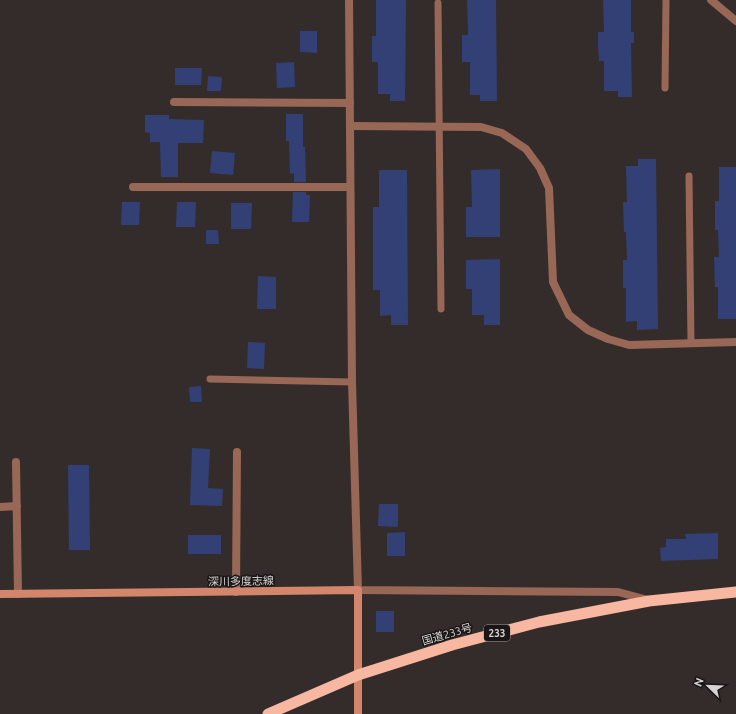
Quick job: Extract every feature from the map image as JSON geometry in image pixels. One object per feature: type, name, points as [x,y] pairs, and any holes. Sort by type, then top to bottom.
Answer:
[{"type":"highway","name":"国道233号","points":[[268,714],[358,675],[452,645],[539,622],[649,601],[736,592]]},
{"type":"main road","name":"深川多度志線","points":[[0,594],[358,590]]},
{"type":"main road","points":[[358,590],[358,714]]},
{"type":"street","points":[[349,0],[352,382],[358,590],[618,592],[649,601]]},
{"type":"street","points":[[711,0],[736,21]]},
{"type":"street","points":[[174,102],[350,103]]},
{"type":"street","points":[[350,126],[481,127],[502,133],[526,149],[540,168],[549,188],[553,282],[569,314],[588,330],[608,339],[629,345],[736,342]]},
{"type":"street","points":[[133,187],[350,187]]},
{"type":"street","points":[[236,592],[237,452]]},
{"type":"street","points":[[16,462],[18,594]]},
{"type":"street","points":[[0,507],[17,506]]},
{"type":"lane","points":[[666,0],[666,88]]},
{"type":"lane","points":[[438,2],[441,309]]},
{"type":"lane","points":[[689,176],[692,343]]},
{"type":"lane","points":[[210,379],[352,382]]},
{"type":"building","points":[[376,0],[406,0],[405,101],[390,101],[390,94],[378,94],[378,62],[372,62],[372,36],[376,36]]},
{"type":"building","points":[[467,0],[496,0],[497,101],[480,101],[480,95],[470,95],[470,62],[462,62],[462,35],[468,35]]},
{"type":"building","points":[[603,0],[631,0],[631,32],[634,32],[634,43],[631,43],[632,97],[618,97],[618,91],[604,91],[604,61],[599,61],[598,44],[598,32],[604,32]]},
{"type":"building","points":[[300,31],[317,31],[317,53],[300,52]]},
{"type":"building","points":[[294,62],[295,87],[277,88],[276,63]]},
{"type":"building","points":[[175,68],[202,68],[201,85],[175,85]]},
{"type":"building","points":[[208,76],[222,77],[221,91],[207,91]]},
{"type":"building","points":[[286,114],[303,114],[303,147],[305,147],[306,182],[294,182],[294,173],[290,174],[289,141],[286,141]]},
{"type":"building","points":[[145,115],[169,115],[169,119],[204,120],[203,143],[178,143],[178,177],[161,177],[160,142],[150,142],[150,133],[145,132]]},
{"type":"building","points":[[212,151],[235,153],[233,175],[210,173]]},
{"type":"building","points":[[638,159],[656,159],[658,329],[637,330],[637,321],[626,322],[626,288],[623,288],[623,260],[627,260],[623,202],[627,202],[626,166],[638,166]]},
{"type":"building","points":[[719,167],[736,167],[736,319],[718,319],[718,287],[715,287],[714,257],[719,257],[718,230],[715,230],[715,201],[719,201]]},
{"type":"building","points":[[500,169],[500,237],[466,237],[466,207],[472,207],[471,170]]},
{"type":"building","points":[[379,170],[407,170],[408,325],[391,325],[391,315],[380,316],[380,290],[373,290],[373,207],[379,207]]},
{"type":"building","points":[[293,192],[306,192],[306,195],[310,195],[309,222],[292,222]]},
{"type":"building","points":[[122,202],[140,202],[139,225],[121,225]]},
{"type":"building","points":[[177,202],[196,202],[195,227],[176,227]]},
{"type":"building","points":[[231,203],[252,203],[251,229],[231,229]]},
{"type":"building","points":[[206,230],[218,230],[219,244],[206,244]]},
{"type":"building","points":[[500,259],[500,325],[484,325],[484,315],[472,315],[472,289],[466,289],[466,260]]},
{"type":"building","points":[[258,276],[276,277],[276,309],[257,309]]},
{"type":"building","points":[[248,342],[265,343],[264,369],[247,368]]},
{"type":"building","points":[[201,386],[202,402],[190,402],[189,387]]},
{"type":"building","points":[[192,448],[210,449],[208,488],[223,489],[222,506],[190,505]]},
{"type":"building","points":[[68,465],[89,465],[90,550],[69,550]]},
{"type":"building","points":[[379,504],[398,504],[398,527],[378,526]]},
{"type":"building","points":[[405,532],[405,556],[387,556],[387,533]]},
{"type":"building","points":[[718,533],[718,559],[661,561],[660,548],[666,547],[666,539],[686,539],[685,534]]},
{"type":"building","points":[[188,535],[221,535],[221,554],[188,554]]},
{"type":"building","points":[[376,611],[394,611],[394,632],[376,632]]}]
